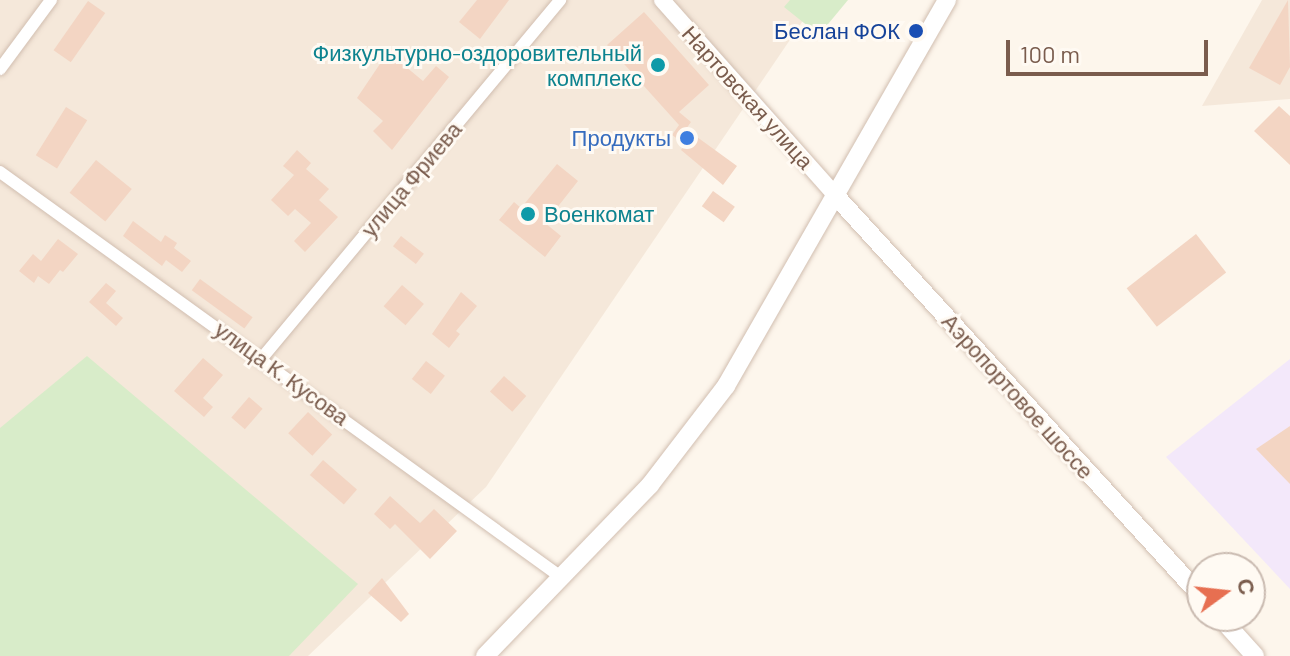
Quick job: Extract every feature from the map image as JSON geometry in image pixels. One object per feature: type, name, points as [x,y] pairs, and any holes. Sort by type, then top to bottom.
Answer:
[{"type":"main road","points":[[485,656],[650,485],[726,386],[947,0]]},
{"type":"main road","name":"Аэропортовое шоссе","points":[[834,194],[1186,579]]},
{"type":"main road","points":[[1233,632],[1255,656]]},
{"type":"street","points":[[0,69],[51,0]]},
{"type":"street","name":"улица Фриева","points":[[262,358],[560,0]]},
{"type":"street","name":"Нартовская улица","points":[[662,0],[834,194]]},
{"type":"street","name":"улица К. Кусова","points":[[0,172],[262,358],[561,577]]},
{"type":"shaded area","points":[[0,0],[817,0],[486,487],[308,656],[0,656]]},
{"type":"shaded area","points":[[1262,0],[1290,0],[1290,99],[1202,106]]},
{"type":"shaded area","points":[[1290,359],[1290,589],[1266,563],[1266,552],[1255,552],[1166,457]]},
{"type":"green space","points":[[790,0],[848,0],[819,35],[784,7]]},
{"type":"green space","points":[[87,356],[358,584],[289,656],[0,656],[0,428]]},
{"type":"building","points":[[477,0],[509,0],[480,39],[459,22]]},
{"type":"building","points":[[1288,0],[1290,67],[1280,85],[1249,68]]},
{"type":"building","points":[[88,1],[105,13],[71,62],[54,50]]},
{"type":"building","name":"Физкультурно-оздоровительный комплекс","points":[[644,12],[709,85],[679,112],[691,122],[686,129],[737,166],[723,185],[681,150],[685,144],[672,135],[679,125],[607,45]]},
{"type":"building","points":[[388,52],[423,81],[436,66],[449,77],[392,150],[373,131],[383,121],[357,98]]},
{"type":"building","points":[[1279,106],[1290,116],[1290,165],[1254,131]]},
{"type":"building","points":[[66,107],[87,120],[57,169],[36,155]]},
{"type":"building","points":[[297,150],[311,163],[306,169],[329,189],[319,200],[338,217],[305,252],[294,241],[311,223],[295,209],[288,216],[271,200],[294,175],[283,166]]},
{"type":"building","points":[[96,160],[132,189],[105,222],[70,193]]},
{"type":"building","name":"Военкомат","points":[[557,164],[578,181],[545,223],[561,236],[545,257],[499,220],[514,202],[521,208]]},
{"type":"building","points":[[713,191],[735,207],[724,222],[702,206]]},
{"type":"building","points":[[133,221],[161,242],[165,235],[177,243],[174,248],[191,261],[182,272],[166,260],[162,266],[123,236]]},
{"type":"building","points":[[1196,234],[1226,273],[1157,327],[1127,288]]},
{"type":"building","points":[[401,236],[424,254],[416,264],[393,246]]},
{"type":"building","points":[[58,239],[78,254],[49,284],[38,276],[34,283],[19,271],[33,254],[41,261]]},
{"type":"building","points":[[200,279],[253,317],[244,329],[192,290]]},
{"type":"building","points":[[106,283],[116,291],[106,303],[123,318],[116,326],[89,302]]},
{"type":"building","points":[[402,285],[424,304],[406,325],[384,306]]},
{"type":"building","points":[[461,292],[477,306],[456,331],[460,334],[449,348],[432,334]]},
{"type":"building","points":[[203,358],[223,375],[203,398],[213,407],[204,417],[174,391]]},
{"type":"building","points":[[426,361],[445,376],[431,394],[412,379]]},
{"type":"building","points":[[504,376],[526,396],[512,412],[490,392]]},
{"type":"building","points":[[249,397],[263,409],[245,429],[231,417]]},
{"type":"building","points":[[308,412],[332,435],[312,456],[288,433]]},
{"type":"building","points":[[1290,426],[1290,484],[1256,449]]},
{"type":"building","points":[[323,460],[357,490],[344,505],[310,475]]},
{"type":"building","points":[[390,496],[420,523],[434,509],[457,531],[430,559],[395,524],[390,529],[374,514]]},
{"type":"building","points":[[382,578],[409,614],[401,622],[368,593]]},
{"type":"place","name":"Беслан ФОК","points":[[916,31]]},
{"type":"place","name":"Физкультурно-оздоровительный комплекс","points":[[658,65]]},
{"type":"place","name":"Продукты","points":[[687,138]]},
{"type":"place","name":"Военкомат","points":[[528,214]]}]
